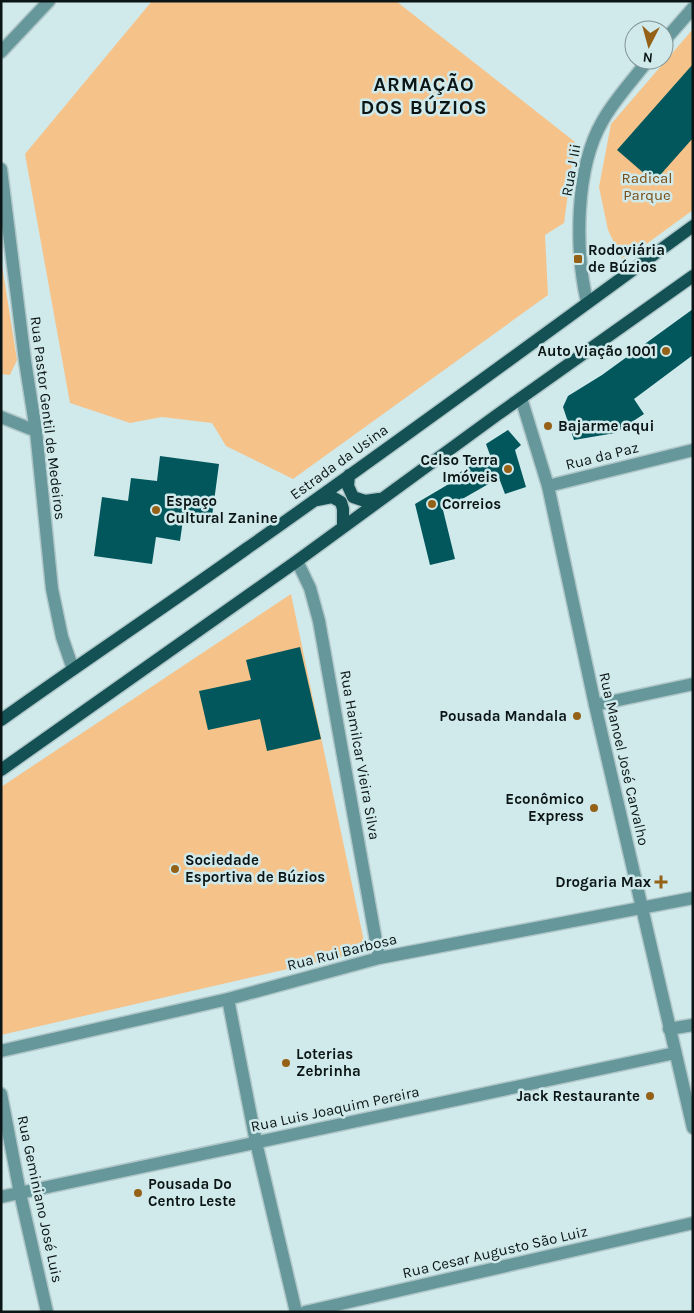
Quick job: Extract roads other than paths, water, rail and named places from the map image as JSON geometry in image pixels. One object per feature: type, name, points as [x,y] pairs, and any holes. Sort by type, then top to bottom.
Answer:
[{"type":"main road","name":"Estrada da Usina","points":[[1,720],[315,500],[693,226]]},
{"type":"main road","points":[[1,770],[297,562],[380,499],[693,276]]},
{"type":"main road","points":[[349,475],[348,486],[353,497],[365,501],[380,499]]},
{"type":"main road","points":[[315,500],[332,497],[341,502],[343,526]]},
{"type":"street","points":[[1,52],[49,1]]},
{"type":"street","points":[[674,30],[693,8]]},
{"type":"street","name":"Rua J Iii","points":[[587,302],[580,262],[579,234],[583,180],[591,144],[603,120],[640,70]]},
{"type":"street","name":"Rua Pastor Gentil de Medeiros","points":[[1,169],[25,361],[36,432],[52,589],[62,637],[73,669]]},
{"type":"street","name":"Rua Manoel José Carvalho","points":[[521,398],[548,486],[594,705],[693,1128]]},
{"type":"street","points":[[1,417],[36,432]]},
{"type":"street","name":"Rua da Paz","points":[[548,486],[693,450]]},
{"type":"street","name":"Rua Hamilcar Vieira Silva","points":[[297,562],[310,588],[319,621],[379,958]]},
{"type":"street","points":[[594,705],[693,684]]},
{"type":"street","name":"Rua Rui Barbosa","points":[[1,1051],[228,999],[379,958],[693,898]]},
{"type":"street","points":[[228,999],[256,1142],[296,1312]]},
{"type":"street","points":[[669,1029],[693,1025]]},
{"type":"street","name":"Rua Luis Joaquim Pereira","points":[[1,1197],[675,1053]]},
{"type":"street","name":"Rua Geminiano José Luis","points":[[1,1094],[20,1193],[47,1312]]},
{"type":"street","name":"Rua Cesar Augusto São Luiz","points":[[305,1312],[693,1223]]},
{"type":"place","name":"Rodoviária de Búzios","points":[[578,259]]},
{"type":"place","name":"Auto Viação 1001","points":[[666,351]]},
{"type":"place","name":"Bajarme aqui","points":[[548,426]]},
{"type":"place","name":"Celso Terra Imóveis","points":[[508,469]]},
{"type":"place","name":"Correios","points":[[432,504]]},
{"type":"place","name":"Espaço Cultural Zanine","points":[[156,510]]},
{"type":"place","name":"Pousada Mandala","points":[[577,716]]},
{"type":"place","name":"Econômico Express","points":[[594,808]]},
{"type":"place","name":"Sociedade Esportiva de Búzios","points":[[175,869]]},
{"type":"place","name":"Drogaria Max","points":[[661,882]]},
{"type":"place","name":"Loterias Zebrinha","points":[[286,1063]]},
{"type":"place","name":"Jack Restaurante","points":[[650,1096]]},
{"type":"place","name":"Pousada Do Centro Leste","points":[[138,1193]]},
{"type":"district","name":"ARMAÇÃO DOS BÚZIOS","points":[[424,96]]},
{"type":"park label","name":"Radical Parque","points":[[647,186]]}]
